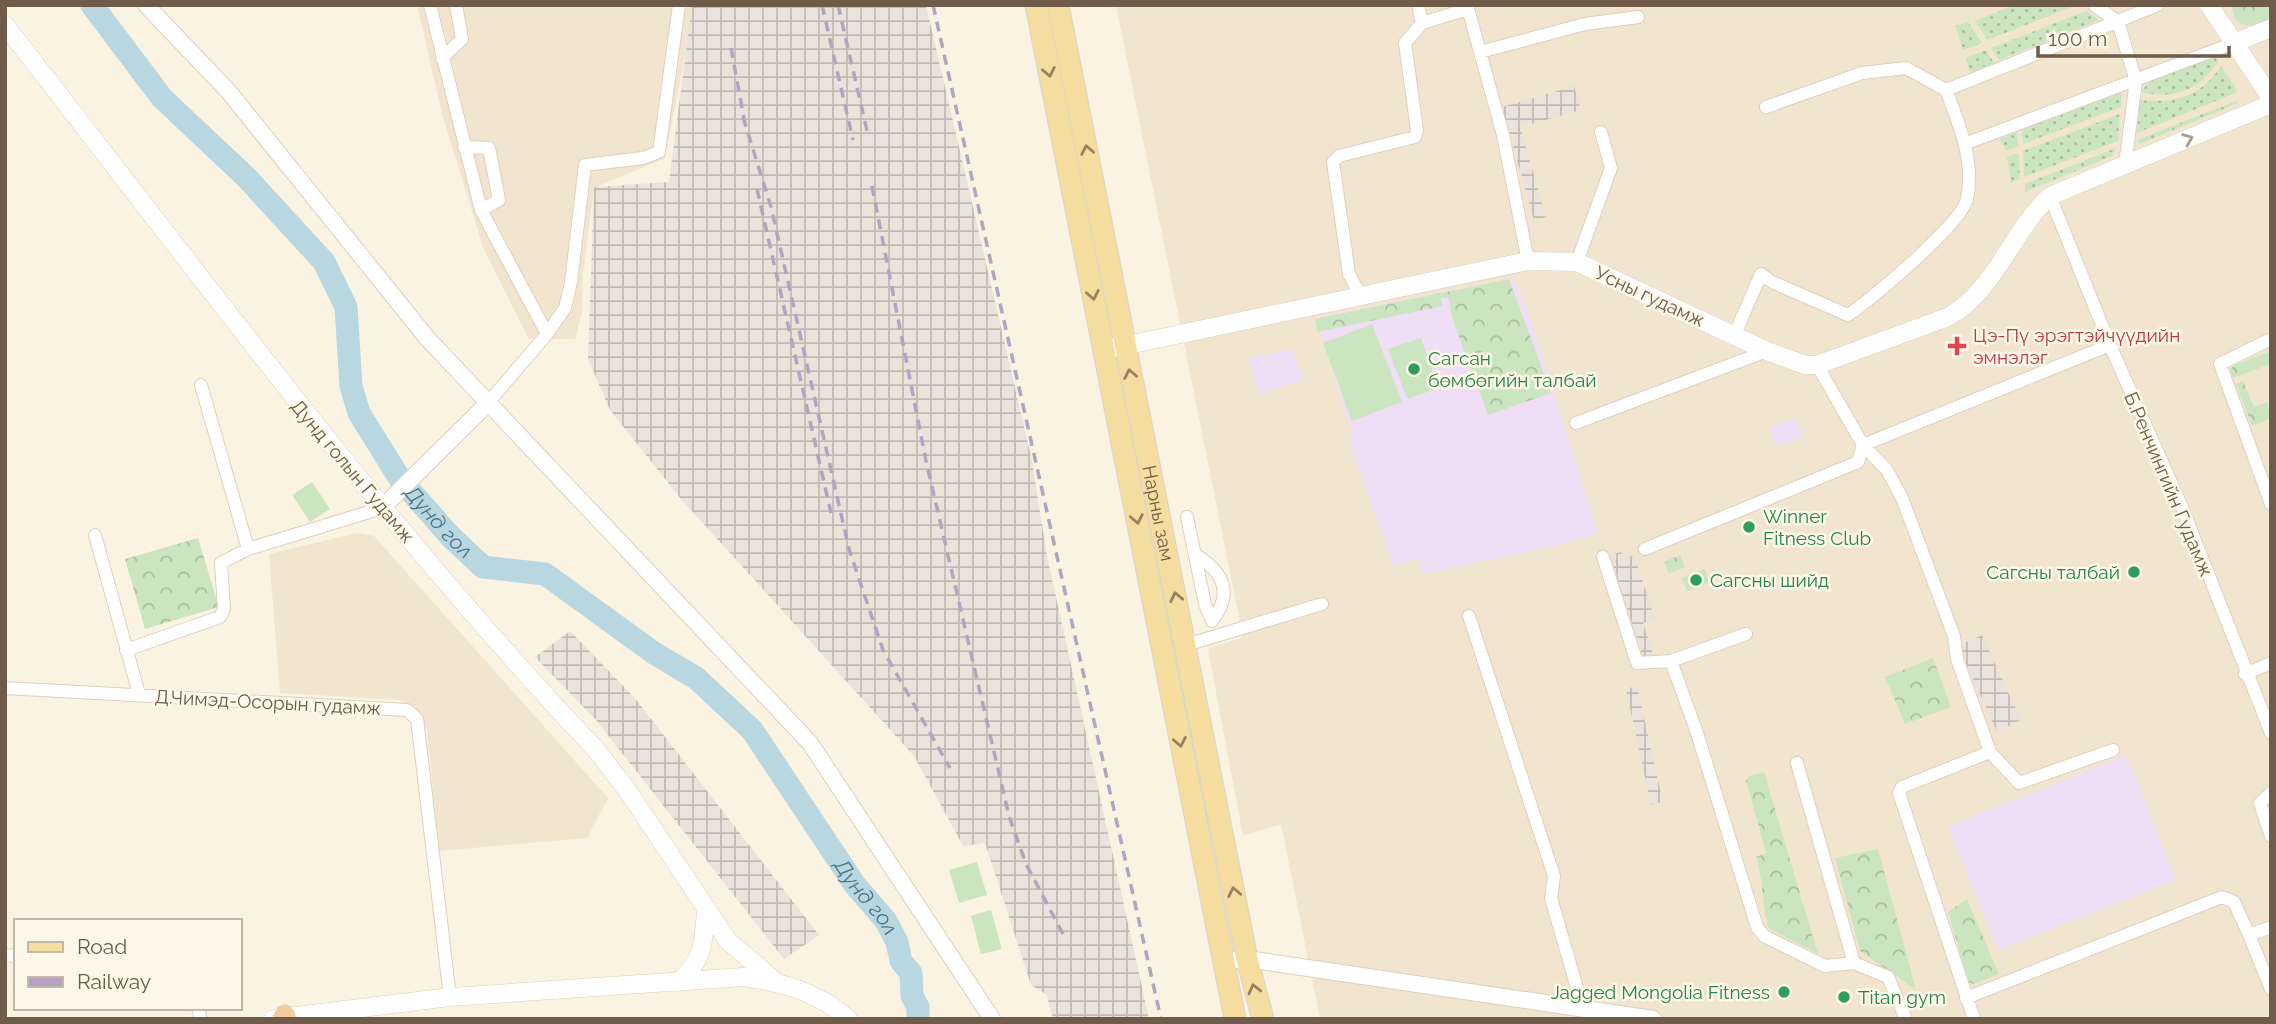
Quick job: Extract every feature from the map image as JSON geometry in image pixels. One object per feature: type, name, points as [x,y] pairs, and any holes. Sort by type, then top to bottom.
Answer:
[{"type":"main road","name":"Нарны зам","points":[[1036,5],[1185,645],[1247,959],[1262,1019]]},
{"type":"main road","name":"Нарны зам","points":[[1058,5],[1114,348],[1235,1019]]},
{"type":"main road","points":[[2209,5],[2271,97]]},
{"type":"main road","name":"Дунд голын Гудамж","points":[[5,25],[292,397],[382,508],[598,752],[648,820],[706,912],[729,942],[775,981]]},
{"type":"main road","points":[[2234,43],[2271,28]]},
{"type":"main road","points":[[1817,365],[1948,317],[1964,308],[1988,284],[2031,217],[2050,196],[2271,104]]},
{"type":"main road","name":"Усны гудамж","points":[[1114,348],[1528,261],[1577,262],[1767,351],[1805,365],[1817,365]]},
{"type":"main road","points":[[679,982],[695,967],[702,952],[706,912]]},
{"type":"main road","points":[[280,1018],[450,997],[723,977],[775,981],[814,996],[848,1019]]},
{"type":"street","points":[[146,5],[229,92],[424,334],[487,404],[810,743],[992,1019]]},
{"type":"street","points":[[430,5],[481,210],[547,334]]},
{"type":"street","points":[[442,58],[462,39],[456,5]]},
{"type":"street","points":[[126,650],[220,617],[224,610],[219,566],[248,549],[382,508],[487,404],[547,334],[565,308],[571,282],[586,165],[643,158],[659,152],[680,5]]},
{"type":"street","points":[[1418,5],[1422,23]]},
{"type":"street","points":[[2094,5],[2118,23],[2136,81],[2125,165]]},
{"type":"street","points":[[1946,90],[2158,5]]},
{"type":"street","points":[[1361,297],[1349,274],[1333,162],[1339,156],[1415,137],[1417,130],[1405,44],[1422,23],[1468,7],[1503,135],[1528,261]]},
{"type":"street","points":[[1480,52],[1585,24],[1638,18]]},
{"type":"street","points":[[1967,144],[2234,43]]},
{"type":"street","points":[[1734,336],[1761,274],[1772,282],[1848,315],[1878,295],[1967,201],[1967,144],[1946,90],[1906,68],[1861,73],[1766,107]]},
{"type":"street","points":[[1577,262],[1611,168],[1601,132]]},
{"type":"street","points":[[464,148],[489,148],[499,200],[481,210]]},
{"type":"street","name":"Б.Ренчингийн Гудамж","points":[[2050,196],[2110,345],[2181,505],[2245,674],[2271,733]]},
{"type":"street","points":[[2271,338],[2220,364],[2271,504]]},
{"type":"street","points":[[1645,549],[1858,463],[1864,445],[2110,345]]},
{"type":"street","points":[[1576,423],[1767,351]]},
{"type":"street","points":[[1817,365],[1864,445],[1887,470],[1902,498],[1954,636],[1957,659],[1990,752],[2019,783],[2113,750]]},
{"type":"street","points":[[201,385],[248,549]]},
{"type":"street","points":[[1187,517],[1205,604],[1212,621],[1224,599],[1225,584],[1217,570],[1196,555]]},
{"type":"street","points":[[95,534],[138,694]]},
{"type":"street","points":[[1603,557],[1637,663],[1671,661],[1746,634]]},
{"type":"street","points":[[1185,645],[1322,604]]},
{"type":"street","points":[[1469,616],[1554,876],[1551,898],[1583,1009]]},
{"type":"street","points":[[1671,661],[1697,733],[1757,928],[1764,936],[1825,966],[1854,963],[1888,977],[1906,1019]]},
{"type":"street","points":[[2245,674],[2271,663]]},
{"type":"street","name":"Д.Чимэд-Осорын гудамж","points":[[5,688],[138,694],[220,702],[307,702],[407,710],[416,719],[450,997]]},
{"type":"street","points":[[1974,1019],[1899,793],[1902,787],[1990,752]]},
{"type":"street","points":[[1797,763],[1854,963]]},
{"type":"street","points":[[2271,793],[2260,803],[2271,836]]},
{"type":"street","points":[[1966,998],[2222,897],[2234,902],[2271,989]]},
{"type":"street","points":[[2249,935],[2271,927]]},
{"type":"street","points":[[1223,961],[1247,959],[1653,1019]]},
{"type":"shaded area","points":[[417,5],[692,5],[693,35],[685,56],[665,158],[594,188],[583,275],[582,312],[575,339],[529,339],[483,247],[443,118]]},
{"type":"shaded area","points":[[692,5],[926,5],[1032,461],[1047,556],[1149,1019],[1053,1019],[1047,995],[1031,985],[985,843],[963,846],[914,756],[681,499],[610,410],[588,359],[594,187],[669,182]]},
{"type":"shaded area","points":[[1116,5],[2271,5],[2271,1019],[1320,1019],[1281,824],[1243,836],[1208,649],[1243,637]]},
{"type":"shaded area","points":[[1574,86],[1581,110],[1520,127],[1546,217],[1534,220],[1502,107]]},
{"type":"shaded area","points":[[1513,278],[1529,313],[1598,533],[1550,547],[1422,574],[1418,558],[1394,567],[1350,444],[1351,431],[1316,318]]},
{"type":"shaded area","points":[[1292,349],[1304,379],[1259,394],[1248,359]]},
{"type":"shaded area","points":[[1795,418],[1803,437],[1776,446],[1769,428]]},
{"type":"shaded area","points":[[357,533],[374,536],[608,798],[587,838],[439,851],[427,730],[412,707],[399,700],[280,693],[269,554]]},
{"type":"shaded area","points":[[1621,552],[1623,558],[1634,555],[1655,619],[1643,623],[1653,654],[1643,657],[1610,555]]},
{"type":"shaded area","points":[[570,631],[634,697],[819,935],[784,959],[596,720],[535,657]]},
{"type":"shaded area","points":[[1982,635],[2021,720],[1997,732],[1958,646]]},
{"type":"shaded area","points":[[1637,686],[1663,802],[1651,805],[1626,689]]},
{"type":"shaded area","points":[[2127,755],[2176,880],[1998,950],[1948,826]]},
{"type":"green space","points":[[2015,5],[2074,6],[1987,40],[1975,21]]},
{"type":"green space","points":[[2232,5],[2271,5],[2271,22],[2257,25],[2240,23],[2233,13]]},
{"type":"green space","points":[[2086,11],[2099,20],[1999,60],[1991,48]]},
{"type":"green space","points":[[1968,22],[1982,43],[1963,50],[1955,26]]},
{"type":"green space","points":[[1986,50],[1994,63],[1970,72],[1966,58]]},
{"type":"green space","points":[[2214,56],[2218,62],[2203,80],[2194,86],[2164,95],[2141,92],[2149,81]]},
{"type":"green space","points":[[2221,66],[2238,92],[2137,133],[2140,100],[2164,101],[2186,96],[2205,85]]},
{"type":"green space","points":[[2122,92],[2121,107],[2023,144],[2022,130]]},
{"type":"green space","points":[[2236,101],[2238,103],[2140,144],[2137,140]]},
{"type":"green space","points":[[2120,114],[2118,141],[2024,177],[2023,151]]},
{"type":"green space","points":[[2017,132],[2018,146],[2006,151],[2000,139]]},
{"type":"green space","points":[[2116,148],[2112,156],[2025,192],[2025,184]]},
{"type":"green space","points":[[2018,153],[2020,179],[2011,183],[2007,157]]},
{"type":"green space","points":[[1509,279],[1551,393],[1488,415],[1453,321],[1448,297],[1441,298],[1443,306],[1317,332],[1315,319]]},
{"type":"green space","points":[[1372,324],[1402,402],[1352,421],[1323,343]]},
{"type":"green space","name":"Сагсан бөмбөгийн талбай","points":[[1421,338],[1439,388],[1407,399],[1388,349]]},
{"type":"green space","points":[[2271,351],[2271,364],[2233,378],[2230,370],[2234,365]]},
{"type":"green space","points":[[1121,376],[1214,846],[1202,807]]},
{"type":"green space","points":[[2243,381],[2254,407],[2267,402],[2271,418],[2252,426],[2236,384]]},
{"type":"green space","points":[[312,482],[330,509],[310,522],[292,495]]},
{"type":"green space","points":[[198,538],[219,607],[145,629],[125,559]]},
{"type":"green space","points":[[1680,555],[1685,567],[1669,574],[1664,562]]},
{"type":"green space","name":"Сагсны шийд","points":[[1705,569],[1710,582],[1687,591],[1682,578]]},
{"type":"green space","points":[[1933,658],[1951,707],[1905,724],[1885,677]]},
{"type":"green space","points":[[1764,772],[1818,954],[1769,928],[1756,857],[1766,853],[1746,781],[1749,776]]},
{"type":"green space","points":[[1878,849],[1916,990],[1860,951],[1835,858]]},
{"type":"green space","points":[[977,862],[987,895],[959,903],[949,870]]},
{"type":"green space","points":[[1967,899],[1999,974],[1973,984],[1969,982],[1948,912]]},
{"type":"green space","points":[[991,910],[1002,949],[981,954],[971,916]]},
{"type":"waterway","name":"Дунд гол","points":[[92,5],[162,98],[247,178],[324,262],[346,307],[351,386],[359,413],[400,479],[450,536],[483,567],[545,574],[654,653],[696,678],[752,730],[855,885],[886,921],[897,942],[901,961],[911,973],[912,996],[918,1007],[918,1019]]},
{"type":"railway","points":[[822,5],[853,140]]},
{"type":"railway","points":[[838,5],[868,135]]},
{"type":"railway","points":[[933,5],[1161,1019]]},
{"type":"railway","points":[[731,48],[745,124]]},
{"type":"railway","points":[[743,117],[771,207],[849,549],[883,650],[950,768]]},
{"type":"railway","points":[[872,186],[926,461],[1009,816],[1026,864],[1063,934]]},
{"type":"railway","points":[[757,189],[831,513]]},
{"type":"place","name":"Цэ-Пү эрэгтэйчүүдийн эмнэлэг","points":[[1957,346]]},
{"type":"place","name":"Сагсан бөмбөгийн талбай","points":[[1414,369]]},
{"type":"place","name":"Winner Fitness Club","points":[[1749,527]]},
{"type":"place","name":"Сагсны талбай","points":[[2134,572]]},
{"type":"place","name":"Сагсны шийд","points":[[1696,580]]},
{"type":"place","name":"Jagged Mongolia Fitness","points":[[1784,992]]},
{"type":"place","name":"Titan gym","points":[[1844,997]]}]
